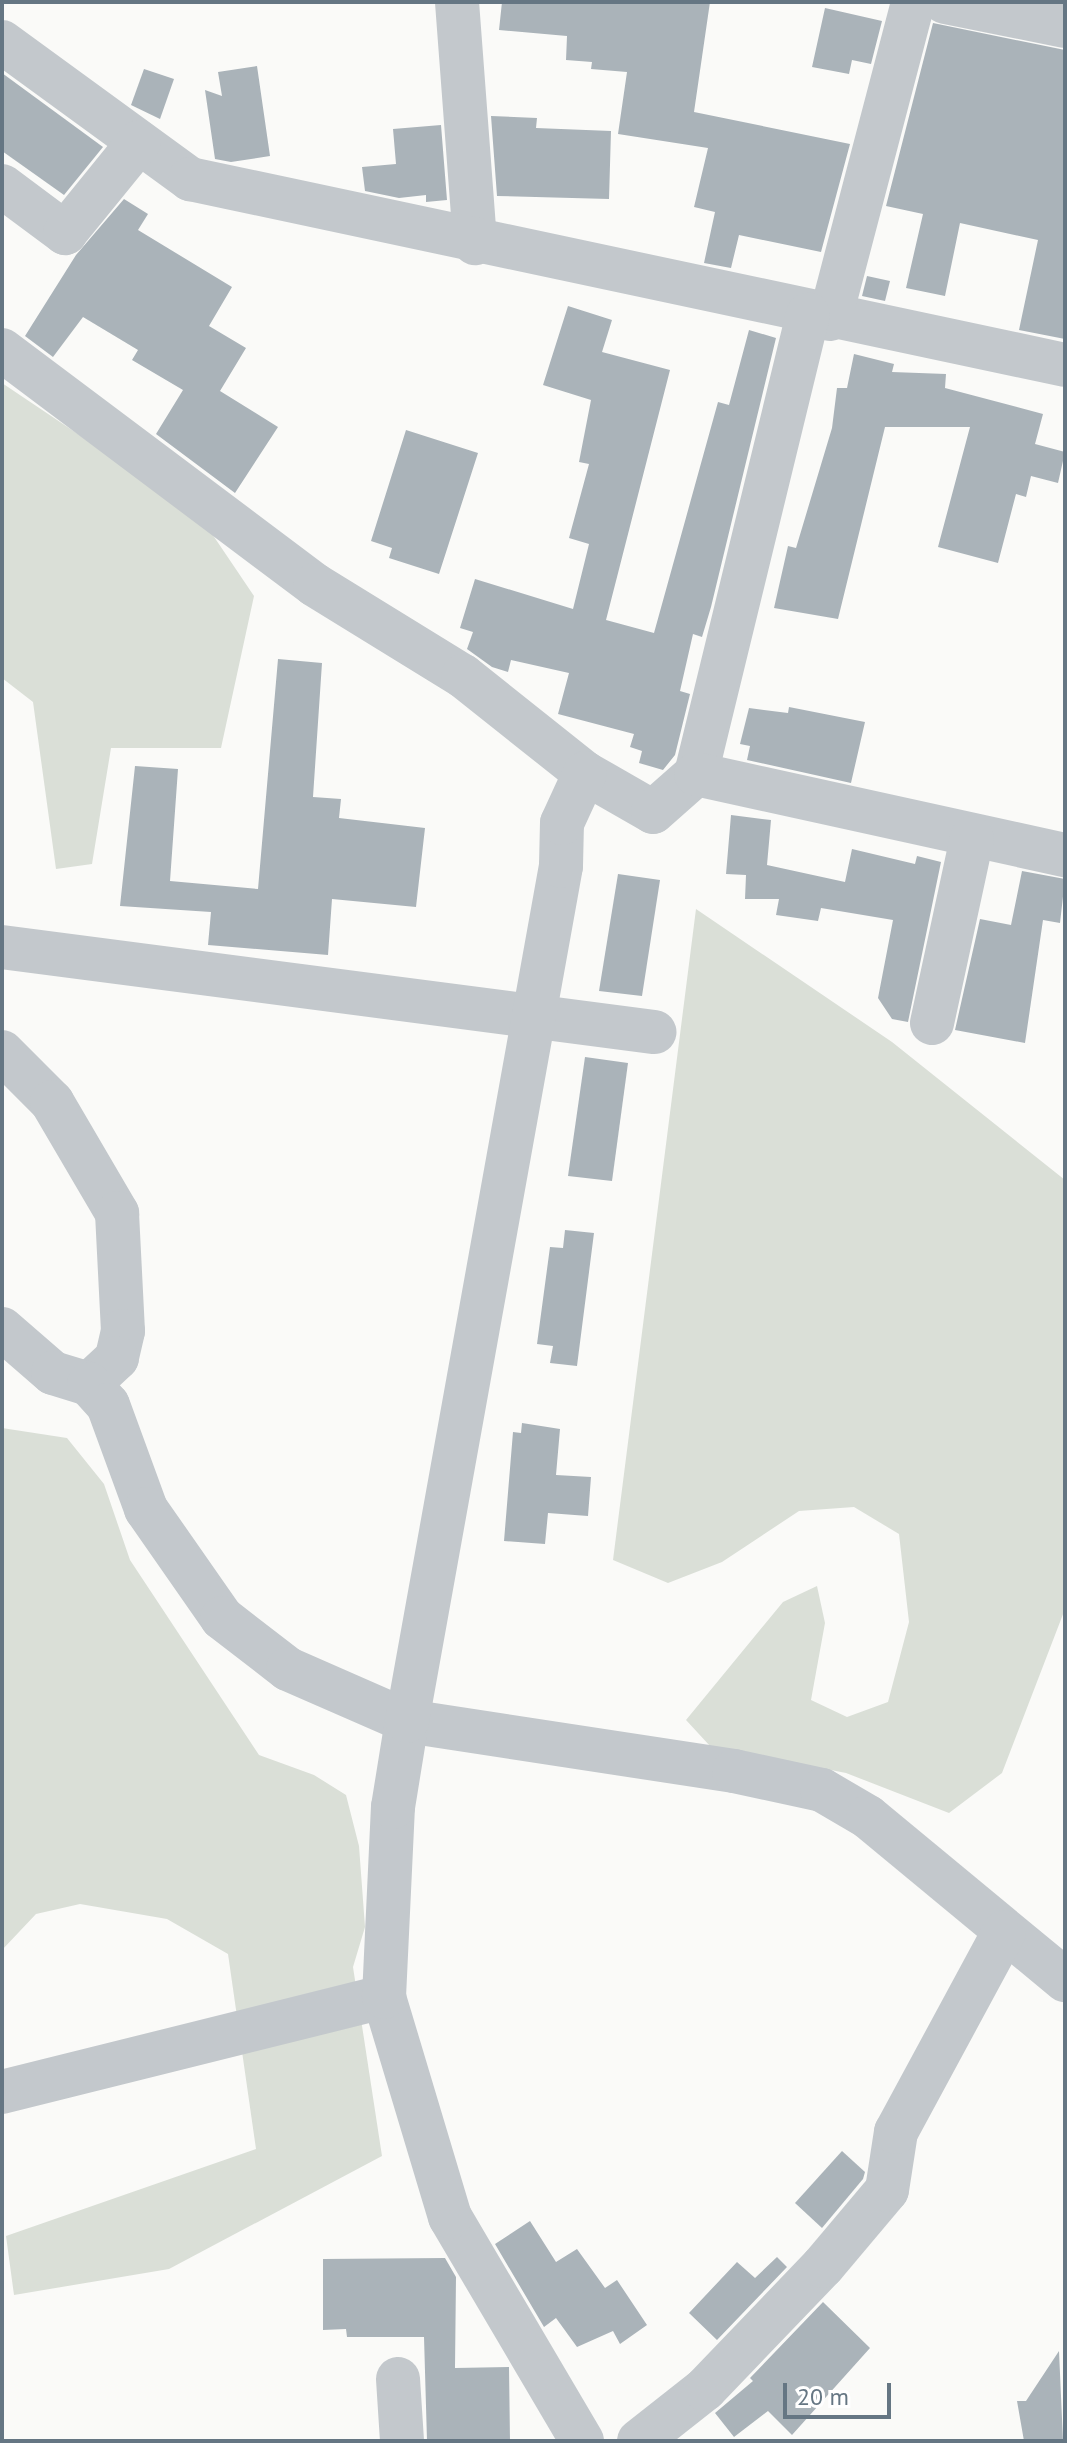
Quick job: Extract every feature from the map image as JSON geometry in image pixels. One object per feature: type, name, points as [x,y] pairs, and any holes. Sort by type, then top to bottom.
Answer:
[{"type":"street","points":[[457,2],[475,243]]},
{"type":"street","points":[[2,350],[315,585],[463,676],[585,773],[653,812],[696,774],[819,316],[913,2]]},
{"type":"street","points":[[945,2],[1065,26]]},
{"type":"street","points":[[2,42],[190,179],[475,243],[1065,365]]},
{"type":"street","points":[[2,186],[65,233],[139,142]]},
{"type":"street","points":[[582,2441],[450,2217],[384,1997],[393,1807],[407,1721],[561,866],[562,823],[585,773]]},
{"type":"street","points":[[696,774],[972,838],[1065,855]]},
{"type":"street","points":[[932,1023],[972,838]]},
{"type":"street","points":[[2,947],[654,1032]]},
{"type":"street","points":[[2,1052],[52,1102],[117,1213],[123,1331],[117,1358],[89,1384]]},
{"type":"street","points":[[2,1329],[53,1373],[89,1384],[108,1405],[146,1509],[222,1618],[288,1669],[407,1721],[734,1771],[822,1790],[868,1817],[1065,1980]]},
{"type":"street","points":[[639,2441],[705,2389],[823,2266],[887,2190],[896,2132],[1004,1932]]},
{"type":"street","points":[[2,2092],[384,1997]]},
{"type":"street","points":[[398,2379],[402,2441]]},
{"type":"shaded area","points":[[2,383],[200,516],[254,596],[221,748],[111,748],[92,864],[56,869],[33,702],[2,678]]},
{"type":"shaded area","points":[[696,909],[892,1042],[1065,1180],[1065,1609],[1002,1773],[949,1813],[846,1773],[710,1746],[686,1720],[783,1602],[817,1586],[825,1623],[811,1700],[847,1717],[888,1702],[909,1622],[899,1534],[854,1507],[799,1511],[722,1562],[668,1583],[613,1560]]},
{"type":"shaded area","points":[[2,1428],[67,1438],[104,1484],[130,1560],[259,1755],[314,1775],[346,1795],[359,1846],[365,1927],[353,1967],[382,2156],[169,2269],[14,2295],[6,2236],[256,2149],[228,1954],[167,1919],[80,1904],[36,1914],[2,1950]]},
{"type":"building","points":[[502,2],[710,2],[694,112],[850,144],[821,252],[739,235],[731,268],[704,263],[715,212],[694,207],[708,148],[618,134],[627,72],[591,69],[592,62],[566,60],[567,36],[499,30]]},
{"type":"building","points":[[825,8],[882,21],[871,64],[852,60],[849,74],[812,67]]},
{"type":"building","points":[[933,23],[1065,50],[1065,339],[1019,330],[1038,240],[960,223],[945,296],[906,288],[923,214],[886,206]]},
{"type":"building","points":[[257,66],[270,156],[231,162],[215,159],[205,90],[222,96],[218,72]]},
{"type":"building","points":[[144,69],[174,79],[160,119],[131,105]]},
{"type":"building","points":[[2,73],[103,147],[64,195],[2,151]]},
{"type":"building","points":[[491,116],[537,118],[536,128],[611,131],[609,199],[497,196]]},
{"type":"building","points":[[441,125],[447,200],[426,202],[426,195],[399,198],[365,191],[362,167],[396,164],[393,129]]},
{"type":"building","points":[[124,199],[148,214],[138,230],[232,287],[209,326],[246,348],[220,391],[278,427],[235,493],[156,434],[183,390],[132,360],[138,350],[83,317],[53,357],[25,336],[76,255]]},
{"type":"building","points":[[867,276],[890,281],[885,301],[862,296]]},
{"type":"building","points":[[568,306],[612,320],[602,352],[670,370],[606,620],[654,633],[718,402],[729,405],[749,330],[776,338],[711,607],[702,637],[693,634],[680,691],[690,694],[675,755],[663,770],[639,763],[642,751],[630,747],[634,734],[558,714],[569,673],[511,660],[508,672],[492,667],[467,649],[473,632],[460,628],[475,579],[573,609],[589,544],[569,538],[589,464],[579,462],[591,400],[543,385]]},
{"type":"building","points":[[854,354],[894,364],[892,372],[946,374],[945,388],[1043,414],[1035,444],[1065,452],[1058,483],[1031,476],[1026,497],[1016,494],[998,563],[938,547],[970,427],[885,427],[838,619],[774,608],[788,546],[796,548],[832,428],[837,388],[847,388]]},
{"type":"building","points":[[406,430],[478,453],[439,574],[389,558],[392,548],[371,541]]},
{"type":"building","points":[[278,659],[322,663],[313,797],[341,799],[339,818],[425,828],[416,907],[332,899],[328,955],[208,945],[211,912],[120,906],[135,766],[178,769],[170,881],[258,889]]},
{"type":"building","points":[[789,707],[865,722],[851,783],[747,760],[750,746],[740,744],[749,708],[788,713]]},
{"type":"building","points":[[731,815],[771,820],[767,865],[845,882],[852,849],[915,864],[917,856],[941,862],[908,1022],[892,1019],[878,998],[893,920],[821,908],[818,921],[776,915],[779,899],[745,899],[746,875],[726,874]]},
{"type":"building","points":[[1022,871],[1065,879],[1060,923],[1043,920],[1025,1043],[955,1030],[980,919],[1011,925]]},
{"type":"building","points":[[618,874],[660,880],[642,996],[599,991]]},
{"type":"building","points":[[585,1057],[628,1063],[612,1181],[568,1176]]},
{"type":"building","points":[[565,1230],[594,1233],[577,1366],[550,1363],[553,1346],[537,1344],[550,1247],[563,1248]]},
{"type":"building","points":[[522,1423],[560,1429],[556,1475],[591,1477],[588,1516],[548,1513],[545,1544],[504,1541],[513,1432],[521,1433]]},
{"type":"building","points":[[842,2151],[865,2172],[863,2179],[822,2228],[795,2203]]},
{"type":"building","points":[[530,2221],[556,2262],[577,2249],[605,2288],[617,2280],[647,2325],[620,2344],[613,2331],[577,2347],[556,2318],[544,2327],[495,2244]]},
{"type":"building","points":[[777,2257],[787,2267],[717,2340],[689,2313],[737,2262],[755,2278]]},
{"type":"building","points":[[445,2258],[456,2277],[455,2368],[509,2367],[510,2441],[427,2441],[424,2337],[347,2337],[346,2329],[323,2330],[323,2259]]},
{"type":"building","points":[[823,2302],[870,2348],[792,2435],[768,2411],[734,2437],[715,2413],[753,2381],[750,2378]]},
{"type":"building","points":[[1059,2351],[1063,2441],[1024,2441],[1017,2401],[1026,2401]]}]
